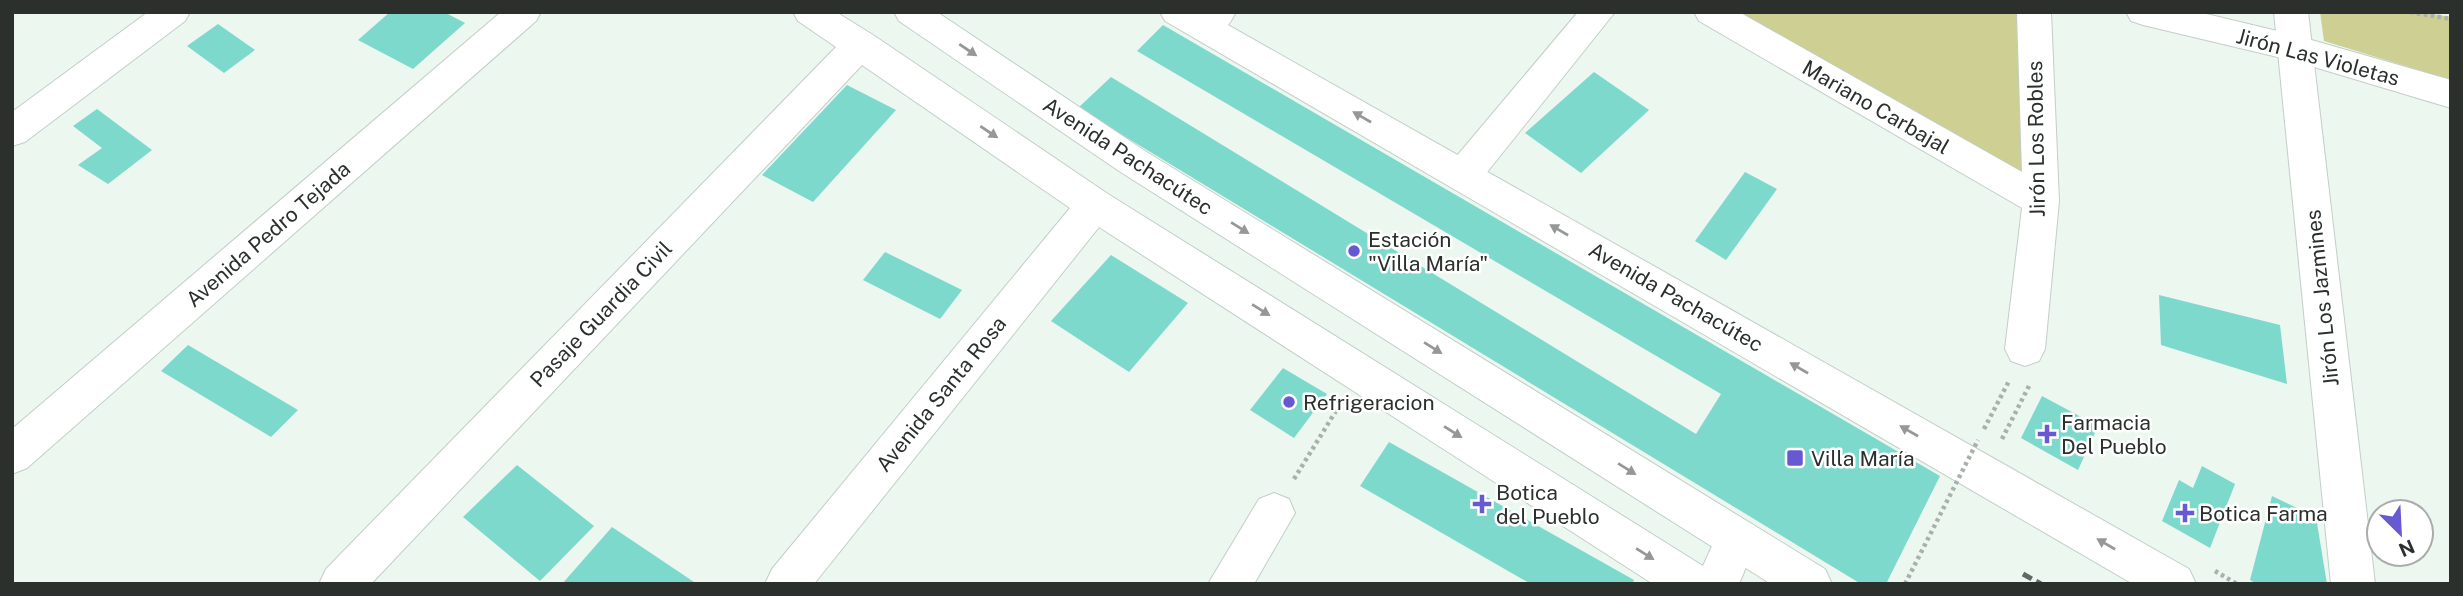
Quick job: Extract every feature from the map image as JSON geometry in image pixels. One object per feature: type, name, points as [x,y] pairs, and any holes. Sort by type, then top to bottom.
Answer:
[{"type":"street","points":[[12,132],[173,12]]},
{"type":"street","name":"Avenida Pedro Tejada","points":[[12,455],[524,12]]},
{"type":"street","points":[[810,12],[861,44],[1094,205],[1692,584]]},
{"type":"street","name":"Avenida Pachacútec","points":[[911,12],[1132,160],[1810,584]]},
{"type":"street","points":[[1464,175],[1598,12]]},
{"type":"street","name":"Mariano Carbajal","points":[[1711,12],[2041,201]]},
{"type":"street","name":"Jirón Los Robles","points":[[2025,349],[2041,201],[2034,12]]},
{"type":"street","name":"Jirón Las Violetas","points":[[2143,12],[2292,30],[2451,94]]},
{"type":"street","name":"Avenida Pachacútec","points":[[1200,18],[1464,175],[2174,584]]},
{"type":"street","name":"Jirón Los Jazmines","points":[[2292,30],[2353,584]]},
{"type":"street","name":"Pasaje Guardia Civil","points":[[341,584],[861,44]]},
{"type":"street","name":"Avenida Santa Rosa","points":[[787,584],[1094,205]]},
{"type":"street","points":[[1230,584],[1274,513]]},
{"type":"street","points":[[1717,584],[1737,537]]},
{"type":"path","points":[[2410,12],[2450,20]]},
{"type":"path","points":[[1905,584],[2025,349]]},
{"type":"path","points":[[1999,446],[2036,371],[2025,349]]},
{"type":"path","points":[[1274,513],[1347,394],[1364,376]]},
{"type":"path","points":[[2214,570],[2237,584]]},
{"type":"green space","points":[[1734,12],[2017,12],[2025,179]]},
{"type":"green space","points":[[2320,12],[2419,12],[2451,17],[2451,80],[2324,41]]},
{"type":"building","points":[[390,12],[444,12],[465,23],[413,69],[358,40]]},
{"type":"building","points":[[218,24],[255,50],[224,73],[187,46]]},
{"type":"building","name":"Estación \"Villa María\"","points":[[1163,25],[1940,476],[1886,584],[1861,584],[1078,108],[1111,77],[1696,434],[1721,394],[1137,51]]},
{"type":"building","points":[[1594,72],[1649,110],[1581,173],[1525,133]]},
{"type":"building","points":[[847,85],[896,110],[813,202],[762,175]]},
{"type":"building","points":[[97,109],[152,150],[108,184],[78,165],[102,148],[73,126]]},
{"type":"building","points":[[1745,172],[1777,189],[1726,260],[1695,241]]},
{"type":"building","points":[[885,252],[962,290],[940,319],[863,280]]},
{"type":"building","points":[[1111,255],[1188,303],[1129,372],[1051,321]]},
{"type":"building","points":[[2159,295],[2280,325],[2287,384],[2161,345]]},
{"type":"building","points":[[188,345],[298,410],[271,437],[161,371]]},
{"type":"building","name":"Refrigeracion","points":[[1283,368],[1327,394],[1294,438],[1250,410]]},
{"type":"building","points":[[2042,396],[2098,426],[2078,470],[2021,438]]},
{"type":"building","points":[[1389,442],[1634,580],[1632,584],[1531,584],[1360,486]]},
{"type":"building","points":[[517,465],[594,526],[540,581],[463,517]]},
{"type":"building","points":[[2202,466],[2235,484],[2210,548],[2162,521],[2179,480],[2193,488]]},
{"type":"building","points":[[2272,496],[2316,517],[2327,584],[2257,584],[2250,580]]},
{"type":"building","points":[[612,527],[697,584],[562,584]]},
{"type":"railway","points":[[2023,574],[2041,584]]},
{"type":"place","name":"Estación \"Villa María\"","points":[[1354,251]]},
{"type":"place","name":"Refrigeracion","points":[[1289,402]]},
{"type":"place","name":"Farmacia Del Pueblo","points":[[2047,434]]},
{"type":"place","name":"Villa María","points":[[1795,458]]},
{"type":"place","name":"Botica del Pueblo","points":[[1482,504]]},
{"type":"place","name":"Botica Farma","points":[[2185,513]]}]
